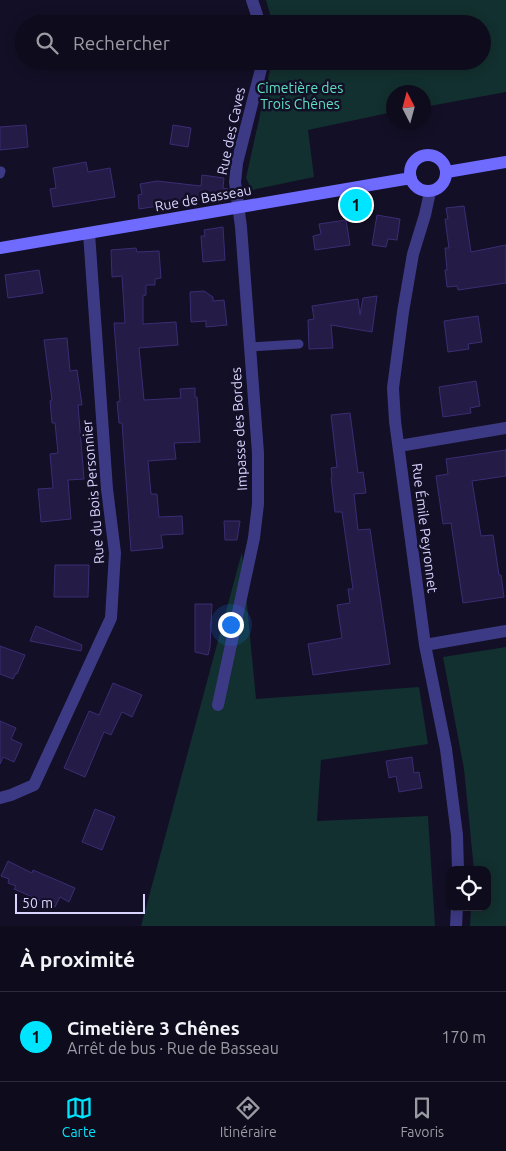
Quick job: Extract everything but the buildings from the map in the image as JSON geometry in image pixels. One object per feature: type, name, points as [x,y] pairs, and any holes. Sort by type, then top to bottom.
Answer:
[{"type":"street","points":[[252,0],[257,15]]},
{"type":"street","name":"Rue des Caves","points":[[237,207],[235,182],[237,162],[261,70]]},
{"type":"street","points":[[426,155],[438,157],[447,172],[444,183],[430,192],[418,188],[411,178],[412,166],[415,161],[426,155]]},
{"type":"street","points":[[447,172],[506,162]]},
{"type":"street","name":"Rue de Basseau","points":[[0,248],[411,178]]},
{"type":"street","name":"Rue Émile Peyronnet","points":[[430,192],[413,254],[393,388],[395,421],[425,645],[446,749],[458,835],[458,866]]},
{"type":"street","name":"Impasse des Bordes","points":[[218,705],[254,538],[258,504],[258,453],[241,227],[237,207]]},
{"type":"street","name":"Rue du Bois Personnier","points":[[0,798],[34,785],[111,618],[115,553],[107,488],[89,233]]},
{"type":"street","points":[[399,446],[506,428]]},
{"type":"street","points":[[425,645],[506,631]]},
{"type":"street","points":[[456,911],[456,926]]},
{"type":"lane","points":[[249,347],[299,344]]},
{"type":"green space","name":"Cimetière des Trois Chênes","points":[[266,0],[506,0],[506,92],[431,106],[431,85],[386,85],[386,113],[308,130],[314,177],[252,190],[246,178],[270,70],[491,70],[491,15],[270,15]]},
{"type":"green space","points":[[242,552],[256,699],[419,687],[428,744],[321,760],[317,821],[428,816],[435,926],[141,926]]},
{"type":"green space","points":[[506,647],[506,926],[470,926],[471,911],[491,911],[491,866],[474,866],[464,769],[443,657]]},
{"type":"place","name":"Cimetière 3 Chênes","points":[[356,205]]}]
